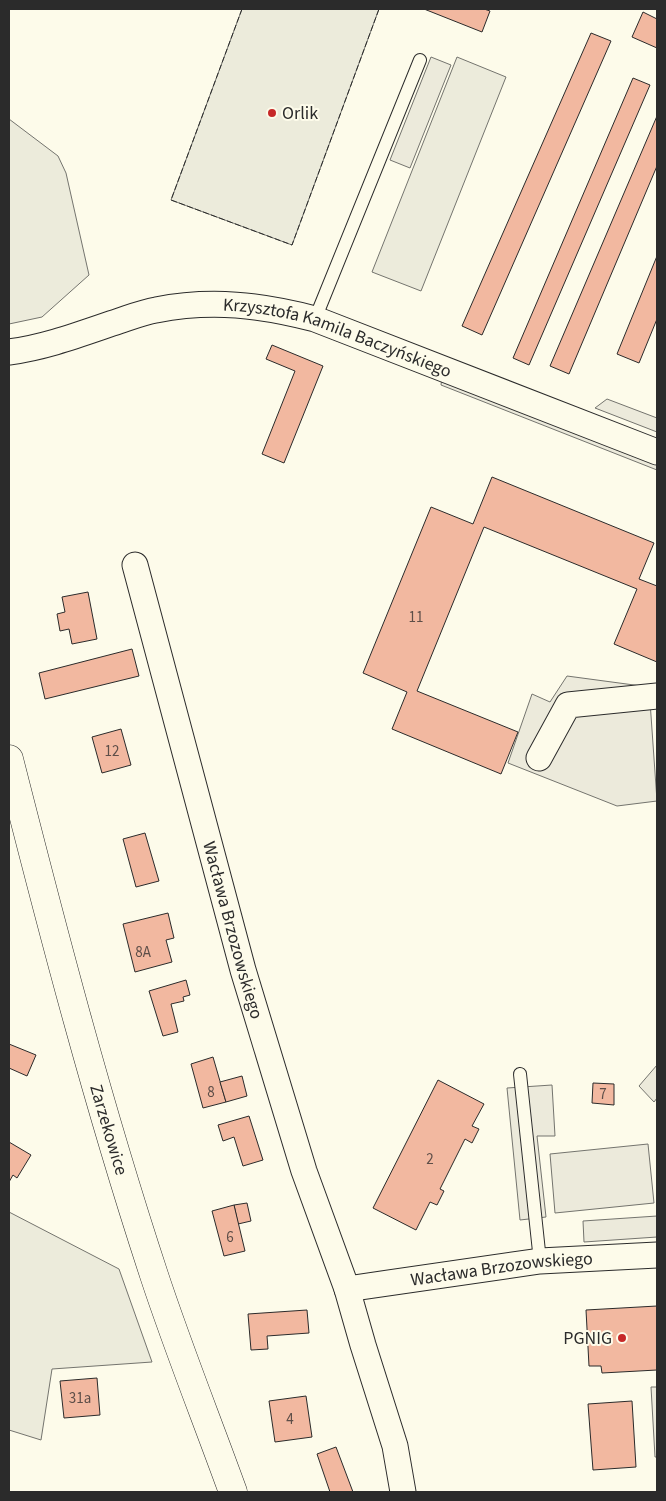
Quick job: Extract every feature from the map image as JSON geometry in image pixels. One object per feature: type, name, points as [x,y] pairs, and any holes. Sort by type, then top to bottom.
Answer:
[{"type":"street","name":"Krzysztofa Kamila Baczyńskiego","points":[[9,352],[32,349],[155,310],[204,304],[248,305],[285,311],[315,319],[657,452]]},
{"type":"street","name":"Wacława Brzozowskiego","points":[[135,565],[243,970],[304,1171],[347,1289],[396,1446],[403,1492]]},
{"type":"street","points":[[539,758],[568,705],[657,696]]},
{"type":"street","name":"Zarzekowice","points":[[9,759],[54,933],[108,1124],[154,1276],[233,1492]]},
{"type":"street","name":"Wacława Brzozowskiego","points":[[347,1289],[540,1261],[657,1255]]},
{"type":"lane","points":[[315,319],[420,60]]},
{"type":"lane","points":[[520,1074],[540,1261]]},
{"type":"shaded area","name":"Orlik","points":[[242,9],[379,9],[292,245],[171,200]]},
{"type":"shaded area","points":[[431,57],[451,65],[410,168],[390,160]]},
{"type":"shaded area","points":[[457,57],[506,77],[421,291],[372,272]]},
{"type":"shaded area","points":[[9,119],[58,156],[66,173],[89,275],[42,317],[9,324]]},
{"type":"shaded area","points":[[442,376],[657,461],[657,470],[441,385]]},
{"type":"shaded area","points":[[607,399],[657,418],[657,432],[595,408]]},
{"type":"shaded area","points":[[567,676],[649,687],[657,801],[617,806],[508,763],[532,694],[550,702]]},
{"type":"shaded area","points":[[657,1065],[657,1098],[654,1102],[639,1086]]},
{"type":"shaded area","points":[[552,1085],[555,1136],[537,1136],[546,1217],[520,1220],[507,1088]]},
{"type":"shaded area","points":[[648,1144],[654,1203],[555,1213],[550,1154]]},
{"type":"shaded area","points":[[9,1212],[119,1269],[152,1362],[52,1369],[41,1440],[9,1430]]},
{"type":"shaded area","points":[[657,1216],[657,1237],[584,1242],[583,1221]]},
{"type":"shaded area","points":[[651,1387],[657,1387],[657,1457],[655,1457]]},
{"type":"building","points":[[424,9],[484,9],[490,11],[482,32]]},
{"type":"building","points":[[643,12],[657,19],[657,48],[632,37]]},
{"type":"building","points":[[591,33],[611,41],[482,335],[462,326]]},
{"type":"building","points":[[633,78],[650,85],[529,365],[513,358]]},
{"type":"building","points":[[657,116],[657,166],[569,374],[550,366]]},
{"type":"building","points":[[657,256],[657,319],[639,363],[617,354]]},
{"type":"building","points":[[272,345],[323,366],[284,463],[262,454],[295,371],[266,359]]},
{"type":"building","points":[[492,477],[654,543],[639,579],[657,586],[657,662],[614,644],[637,589],[484,527],[417,691],[518,732],[501,774],[392,729],[407,692],[363,673],[431,507],[473,524]]},
{"type":"building","points":[[88,592],[97,639],[72,644],[69,629],[60,631],[57,614],[65,612],[62,597]]},
{"type":"building","points":[[132,649],[139,676],[45,699],[39,673]]},
{"type":"building","points":[[121,729],[131,765],[102,773],[92,737]]},
{"type":"building","points":[[145,833],[159,881],[136,887],[123,839]]},
{"type":"building","points":[[168,913],[174,938],[166,940],[172,962],[135,972],[123,924]]},
{"type":"building","points":[[186,980],[190,995],[183,997],[184,1001],[171,1004],[178,1032],[163,1036],[149,991]]},
{"type":"building","points":[[9,1044],[36,1055],[27,1076],[9,1068]]},
{"type":"building","points":[[213,1057],[226,1102],[203,1108],[191,1064]]},
{"type":"building","points":[[242,1076],[247,1096],[226,1102],[220,1082]]},
{"type":"building","points":[[438,1080],[484,1104],[472,1126],[479,1129],[472,1143],[465,1139],[440,1189],[444,1191],[437,1205],[430,1202],[416,1230],[373,1208]]},
{"type":"building","points":[[593,1083],[614,1084],[614,1105],[592,1103]]},
{"type":"building","points":[[249,1116],[263,1160],[243,1166],[234,1137],[223,1141],[218,1125]]},
{"type":"building","points":[[9,1142],[31,1155],[17,1178],[13,1175],[9,1182]]},
{"type":"building","points":[[247,1203],[251,1221],[238,1224],[234,1205]]},
{"type":"building","points":[[234,1205],[245,1251],[224,1256],[212,1211]]},
{"type":"building","name":"PGNIG","points":[[657,1306],[657,1370],[602,1373],[601,1366],[589,1366],[586,1310]]},
{"type":"building","points":[[307,1310],[309,1333],[267,1336],[268,1349],[251,1350],[248,1314]]},
{"type":"building","points":[[97,1378],[100,1415],[64,1418],[60,1381]]},
{"type":"building","points":[[306,1396],[312,1437],[275,1442],[269,1401]]},
{"type":"building","points":[[632,1401],[636,1467],[593,1470],[588,1404]]},
{"type":"building","points":[[336,1447],[353,1492],[330,1492],[317,1454]]},
{"type":"fence","points":[[242,9],[171,200],[292,245],[379,9]]},
{"type":"place","name":"Orlik","points":[[272,113]]},
{"type":"place","name":"PGNIG","points":[[622,1338]]}]
